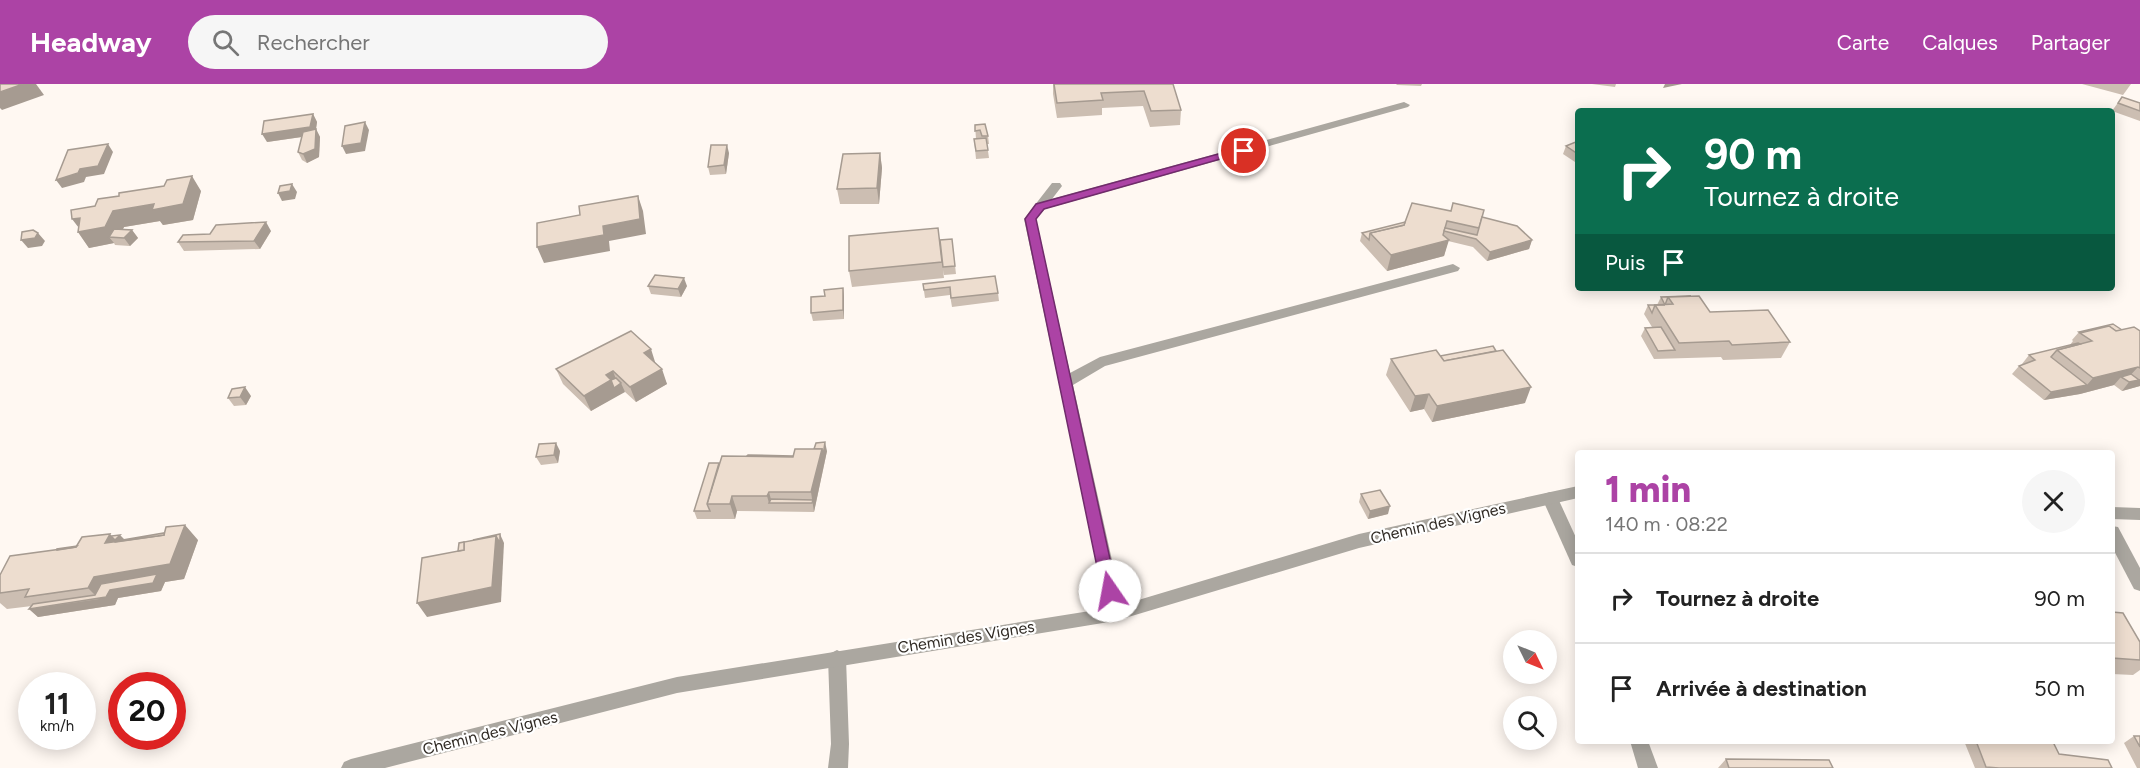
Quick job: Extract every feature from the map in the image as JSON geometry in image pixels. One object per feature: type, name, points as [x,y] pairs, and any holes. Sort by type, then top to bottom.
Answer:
[{"type":"street","points":[[1040,206],[1404,105]]},
{"type":"street","points":[[1056,186],[1030,219],[1115,614]]},
{"type":"street","points":[[1065,383],[1100,362],[1453,268]]},
{"type":"street","name":"Chemin des Vignes","points":[[351,768],[677,685],[837,657],[1115,614],[1359,541],[1575,493]]},
{"type":"street","points":[[1550,498],[1575,553]]},
{"type":"street","points":[[2115,513],[2140,514]]},
{"type":"street","points":[[2115,538],[2140,584]]},
{"type":"street","points":[[837,657],[840,744],[838,768]]},
{"type":"street","points":[[1640,744],[1648,768]]},
{"type":"building","points":[[0,84],[23,84],[0,92]]},
{"type":"building","points":[[1054,84],[1173,84],[1181,110],[1151,111],[1144,91],[1101,93],[1103,100],[1057,103]]},
{"type":"building","points":[[2122,97],[2140,103],[2140,111],[2118,103]]},
{"type":"building","points":[[313,114],[310,127],[262,134],[264,121]]},
{"type":"building","points":[[365,122],[361,143],[342,146],[345,126]]},
{"type":"building","points":[[985,124],[988,136],[982,136],[980,130],[975,131],[975,125]]},
{"type":"building","points":[[316,129],[315,149],[303,154],[298,152],[303,132]]},
{"type":"building","points":[[986,138],[988,150],[976,151],[974,139]]},
{"type":"building","points":[[1575,142],[1575,152],[1566,146]]},
{"type":"building","points":[[108,144],[98,166],[80,169],[78,173],[56,180],[68,150]]},
{"type":"building","points":[[711,145],[727,145],[724,165],[708,167]]},
{"type":"building","points":[[880,153],[877,188],[837,189],[843,154]]},
{"type":"building","points":[[192,176],[183,204],[152,210],[154,204],[113,211],[105,227],[78,232],[80,218],[72,219],[71,210],[95,206],[98,199],[119,196],[119,193],[164,186],[167,180]]},
{"type":"building","points":[[292,184],[290,191],[278,193],[280,186]]},
{"type":"building","points":[[638,196],[640,219],[603,226],[604,235],[537,247],[537,223],[580,215],[579,206]]},
{"type":"building","points":[[1412,203],[1451,211],[1453,203],[1484,210],[1479,228],[1447,221],[1443,235],[1449,240],[1391,255],[1370,233],[1404,225]]},
{"type":"building","points":[[1482,217],[1517,226],[1532,240],[1490,252],[1476,239],[1444,231],[1445,228],[1477,235]]},
{"type":"building","points":[[266,222],[254,241],[178,242],[183,235],[210,234],[216,225]]},
{"type":"building","points":[[1405,222],[1404,225],[1370,233],[1369,240],[1362,233]]},
{"type":"building","points":[[938,228],[942,262],[849,271],[849,236]]},
{"type":"building","points":[[114,229],[132,230],[124,238],[109,237]]},
{"type":"building","points":[[33,230],[38,233],[35,238],[21,240],[22,232]]},
{"type":"building","points":[[952,239],[955,266],[943,267],[940,240]]},
{"type":"building","points":[[655,275],[684,278],[678,289],[648,286]]},
{"type":"building","points":[[995,276],[998,293],[951,298],[950,287],[924,290],[923,284]]},
{"type":"building","points":[[843,288],[843,310],[811,313],[811,297],[825,296],[824,290]]},
{"type":"building","points":[[1691,296],[1668,297],[1665,305],[1661,297]]},
{"type":"building","points":[[1699,296],[1710,312],[1768,310],[1790,342],[1732,345],[1729,341],[1679,343],[1655,305],[1673,304],[1668,297]]},
{"type":"building","points":[[1648,305],[1655,305],[1652,313]]},
{"type":"building","points":[[2113,324],[2122,330],[2116,331],[2109,326],[2079,332]]},
{"type":"building","points":[[2109,326],[2116,331],[2134,327],[2140,331],[2140,368],[2093,378],[2057,350],[2092,341],[2080,333]]},
{"type":"building","points":[[1661,327],[1675,350],[1658,351],[1645,328]]},
{"type":"building","points":[[631,331],[651,349],[644,353],[662,369],[630,387],[613,371],[606,375],[611,380],[584,396],[556,369]]},
{"type":"building","points":[[2080,344],[2057,350],[2051,357],[2087,385],[2051,392],[2019,366],[2035,360],[2029,355]]},
{"type":"building","points":[[1493,346],[1496,351],[1444,361],[1440,356]]},
{"type":"building","points":[[1436,350],[1444,361],[1503,350],[1531,387],[1437,406],[1429,394],[1415,396],[1391,359]]},
{"type":"building","points":[[2131,374],[2139,380],[2129,382],[2121,377]]},
{"type":"building","points":[[616,378],[621,383],[614,388],[611,380]]},
{"type":"building","points":[[245,387],[240,397],[228,398],[232,389]]},
{"type":"building","points":[[825,442],[823,456],[822,449],[814,449],[816,443]]},
{"type":"building","points":[[556,443],[554,455],[536,457],[539,444]]},
{"type":"building","points":[[795,449],[822,449],[811,492],[769,492],[767,496],[732,496],[730,504],[707,504],[722,456],[793,457]]},
{"type":"building","points":[[748,455],[793,456],[747,456]]},
{"type":"building","points":[[709,463],[719,463],[707,504],[710,511],[694,511]]},
{"type":"building","points":[[1380,490],[1390,506],[1370,511],[1361,494]]},
{"type":"building","points":[[771,499],[813,500],[812,503],[769,503]]},
{"type":"building","points":[[185,525],[170,564],[94,577],[88,588],[25,597],[29,589],[0,593],[0,575],[10,556],[76,547],[82,537],[110,534],[105,543],[164,535],[166,527]]},
{"type":"building","points":[[164,533],[164,535],[116,542],[117,541]]},
{"type":"building","points":[[500,534],[500,543],[496,536],[473,540]]},
{"type":"building","points":[[496,536],[492,587],[417,603],[422,558],[464,550],[464,542]]},
{"type":"building","points":[[464,542],[464,550],[458,551],[459,543]]},
{"type":"building","points":[[157,574],[153,583],[110,590],[106,597],[29,609],[33,604],[95,595],[101,584]]},
{"type":"building","points":[[2115,612],[2123,613],[2140,642],[2140,660],[2115,658]]},
{"type":"building","points":[[2134,736],[2140,736],[2140,747]]},
{"type":"building","points":[[1977,744],[2054,744],[2059,754],[2108,760],[2112,768],[1999,768],[1986,767]]},
{"type":"building","points":[[1726,759],[1829,760],[1833,768],[1729,768]]},
{"type":"route","points":[[1110,591],[1030,219],[1040,206],[1244,151]]}]
